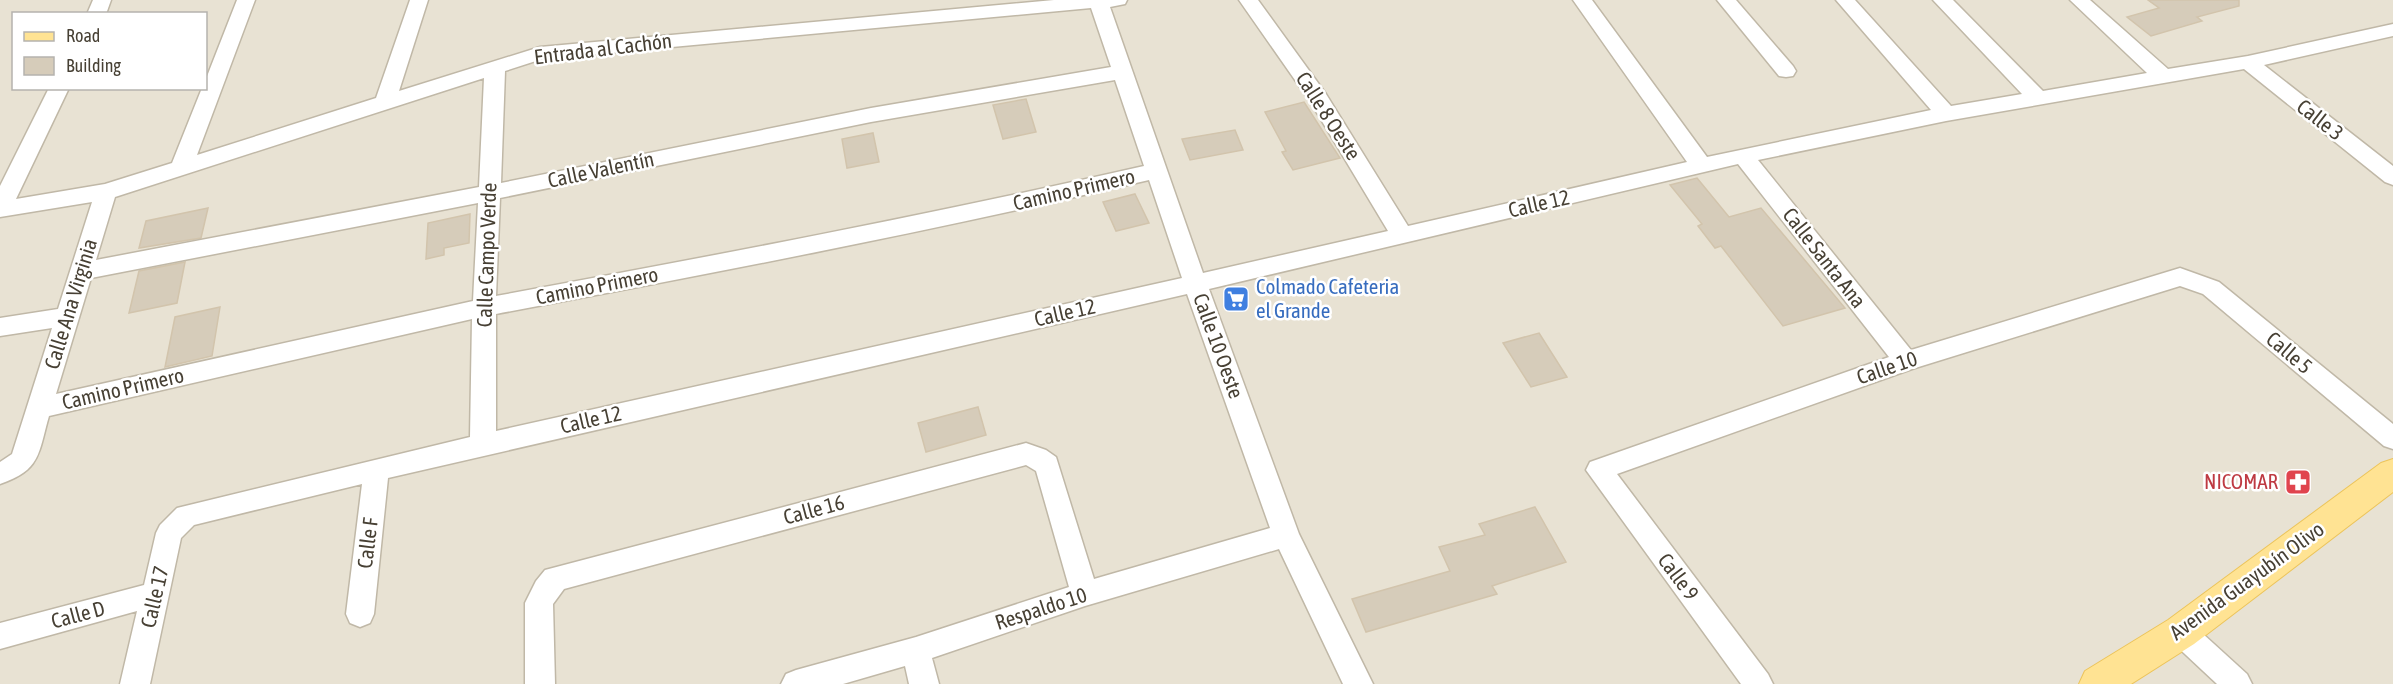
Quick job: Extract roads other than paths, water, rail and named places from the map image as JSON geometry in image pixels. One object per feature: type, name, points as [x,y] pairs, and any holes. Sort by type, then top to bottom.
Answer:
[{"type":"main road","name":"Avenida Guayubín Olivo","points":[[2098,684],[2181,632],[2393,474]]},
{"type":"street","points":[[181,168],[246,0]]},
{"type":"street","points":[[385,103],[419,0]]},
{"type":"street","name":"Calle 8 Oeste","points":[[1248,0],[1319,99],[1402,235]]},
{"type":"street","points":[[1582,0],[1702,166]]},
{"type":"street","points":[[1726,0],[1786,71]]},
{"type":"street","points":[[1845,0],[1946,114]]},
{"type":"street","points":[[1942,0],[2039,99]]},
{"type":"street","points":[[2079,0],[2164,78]]},
{"type":"street","name":"Entrada al Cachón","points":[[0,208],[106,192],[540,53],[1105,1]]},
{"type":"street","name":"Calle 10 Oeste","points":[[1105,1],[1122,72],[1195,284],[1286,535],[1359,684]]},
{"type":"street","name":"Calle 12","points":[[186,516],[376,472],[483,444],[1195,284],[1743,156],[1946,114],[2248,63],[2393,30]]},
{"type":"street","name":"Calle 3","points":[[2248,63],[2393,177]]},
{"type":"street","name":"Calle Campo Verde","points":[[483,444],[484,307],[495,67]]},
{"type":"street","name":"Calle Valentín","points":[[82,271],[489,193],[871,115],[1122,72]]},
{"type":"street","points":[[0,208],[58,90]]},
{"type":"street","name":"Calle Santa Ana","points":[[1743,156],[1906,361]]},
{"type":"street","name":"Camino Primero","points":[[39,408],[484,307],[749,258],[1013,204],[1157,171]]},
{"type":"street","name":"Calle Ana Virginia","points":[[0,473],[23,460],[106,192]]},
{"type":"street","name":"Calle 10","points":[[1599,470],[1906,361],[2180,277]]},
{"type":"street","name":"Calle 5","points":[[2180,277],[2211,288],[2393,439]]},
{"type":"street","points":[[0,327],[68,316]]},
{"type":"street","name":"Calle 16","points":[[540,684],[539,603],[555,579],[1026,454],[1047,465],[1085,594]]},
{"type":"street","name":"Calle 9","points":[[1599,470],[1758,684]]},
{"type":"street","name":"Calle F","points":[[360,614],[376,472]]},
{"type":"street","name":"Calle 17","points":[[135,684],[170,533],[186,516]]},
{"type":"street","name":"Respaldo 10","points":[[796,684],[916,650],[1085,594],[1286,535]]},
{"type":"street","name":"Calle D","points":[[0,636],[156,594]]},
{"type":"street","points":[[2181,632],[2237,684]]},
{"type":"street","points":[[916,650],[924,684]]},
{"type":"place","name":"Colmado Cafeteria el Grande","points":[[1236,299]]},
{"type":"place","name":"NICOMAR","points":[[2298,482]]}]
